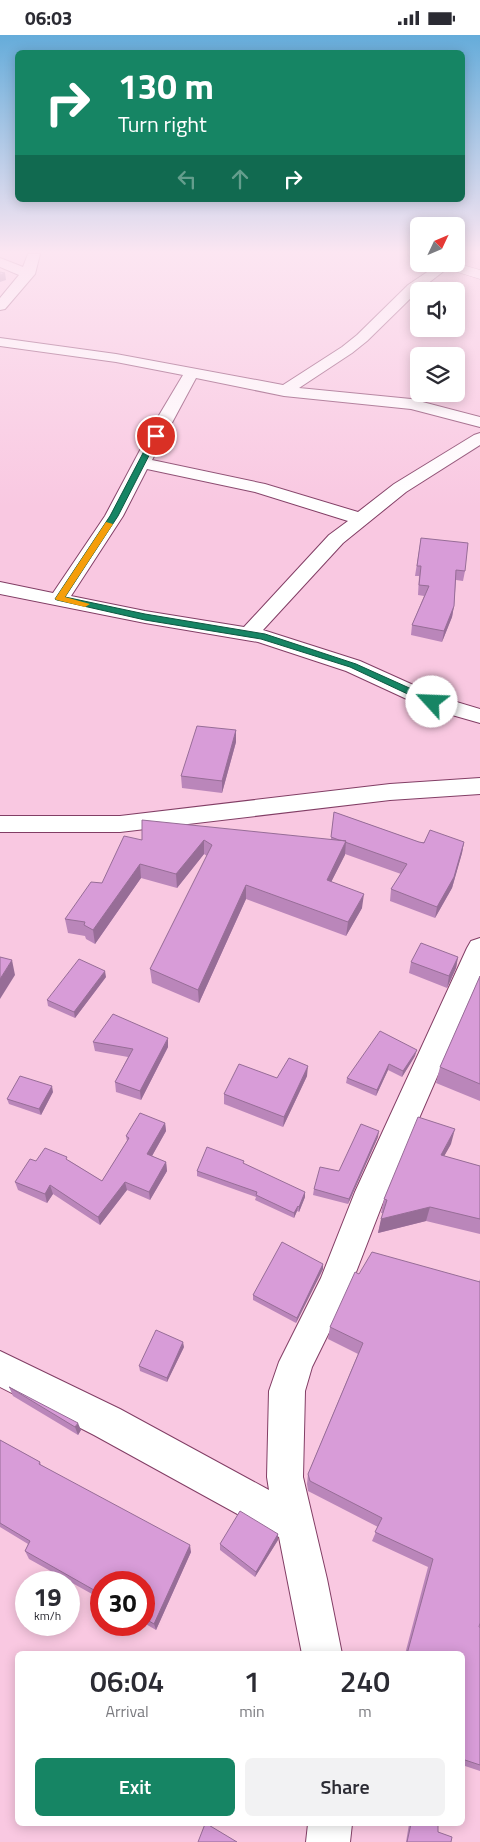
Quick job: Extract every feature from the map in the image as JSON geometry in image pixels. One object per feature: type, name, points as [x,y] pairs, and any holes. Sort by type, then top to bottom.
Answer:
[{"type":"street","points":[[284,391],[362,338]]},
{"type":"street","points":[[0,343],[116,358],[284,391],[411,404],[480,421]]},
{"type":"street","points":[[60,599],[114,516],[192,372]]},
{"type":"street","points":[[250,634],[336,539],[400,488],[480,438]]},
{"type":"street","points":[[142,463],[259,488],[361,519]]},
{"type":"street","points":[[0,588],[145,617],[250,634],[296,646],[353,665],[432,702],[480,716]]},
{"type":"street","points":[[0,824],[120,824],[390,791],[480,786]]},
{"type":"street","points":[[321,1651],[285,1477],[287,1391],[296,1362],[334,1287],[371,1192],[480,948]]},
{"type":"street","points":[[0,1368],[107,1423],[296,1525]]},
{"type":"street","points":[[328,1842],[330,1826]]},
{"type":"building","points":[[421,538],[468,543],[465,571],[456,570],[454,606],[444,631],[412,625],[429,586],[419,585],[421,566],[417,566]]},
{"type":"building","points":[[197,726],[236,730],[222,781],[181,776]]},
{"type":"building","points":[[334,812],[419,842],[424,843],[430,830],[464,842],[454,877],[437,907],[391,889],[407,864],[331,837]]},
{"type":"building","points":[[142,820],[346,841],[327,880],[364,894],[348,922],[246,885],[198,990],[150,969],[212,845],[204,840],[176,874],[140,864],[93,930],[84,925],[85,922],[65,919],[91,882],[102,883],[124,836],[142,840]]},
{"type":"building","points":[[421,943],[458,957],[449,976],[411,962]]},
{"type":"building","points":[[0,957],[12,960],[0,979]]},
{"type":"building","points":[[79,959],[105,971],[74,1012],[47,1000]]},
{"type":"building","points":[[480,976],[480,1084],[440,1067]]},
{"type":"building","points":[[113,1014],[168,1038],[140,1091],[115,1082],[133,1049],[93,1042]]},
{"type":"building","points":[[380,1031],[417,1050],[403,1071],[389,1064],[377,1090],[347,1078]]},
{"type":"building","points":[[289,1058],[308,1066],[284,1117],[224,1094],[239,1064],[277,1078]]},
{"type":"building","points":[[20,1076],[52,1086],[39,1109],[7,1099]]},
{"type":"building","points":[[140,1113],[165,1123],[147,1154],[166,1162],[149,1192],[125,1182],[98,1217],[50,1185],[45,1194],[15,1182],[30,1159],[36,1161],[45,1148],[67,1157],[66,1159],[102,1181],[129,1138],[126,1136]]},
{"type":"building","points":[[418,1117],[455,1129],[441,1155],[480,1166],[480,1219],[430,1207],[381,1219],[387,1200],[384,1199]]},
{"type":"building","points":[[361,1124],[379,1131],[349,1199],[314,1189],[320,1167],[339,1171]]},
{"type":"building","points":[[207,1147],[244,1161],[243,1163],[305,1192],[299,1207],[294,1213],[256,1195],[257,1192],[197,1171]]},
{"type":"building","points":[[282,1242],[323,1264],[297,1318],[253,1295]]},
{"type":"building","points":[[372,1252],[480,1282],[480,1765],[465,1760],[465,1651],[408,1651],[433,1559],[375,1532],[382,1518],[310,1481],[308,1474],[363,1343],[330,1327],[355,1272],[359,1274]]},
{"type":"building","points":[[156,1330],[183,1342],[167,1378],[139,1366]]},
{"type":"building","points":[[9,1387],[78,1423],[75,1427]]},
{"type":"building","points":[[0,1440],[40,1462],[39,1464],[190,1545],[155,1622],[155,1571],[90,1571],[90,1588],[80,1582],[80,1571],[60,1571],[25,1551],[30,1541],[0,1523]]},
{"type":"building","points":[[240,1511],[278,1534],[256,1572],[220,1544]]},
{"type":"building","points":[[204,1826],[210,1826],[237,1842],[198,1842]]},
{"type":"building","points":[[411,1826],[438,1826],[438,1832],[452,1837],[451,1842],[407,1842]]},
{"type":"slow traffic","points":[[85,604],[60,599],[109,524]]},
{"type":"route","points":[[156,436],[114,516],[60,599],[145,617],[262,636],[353,665],[432,702]]}]
